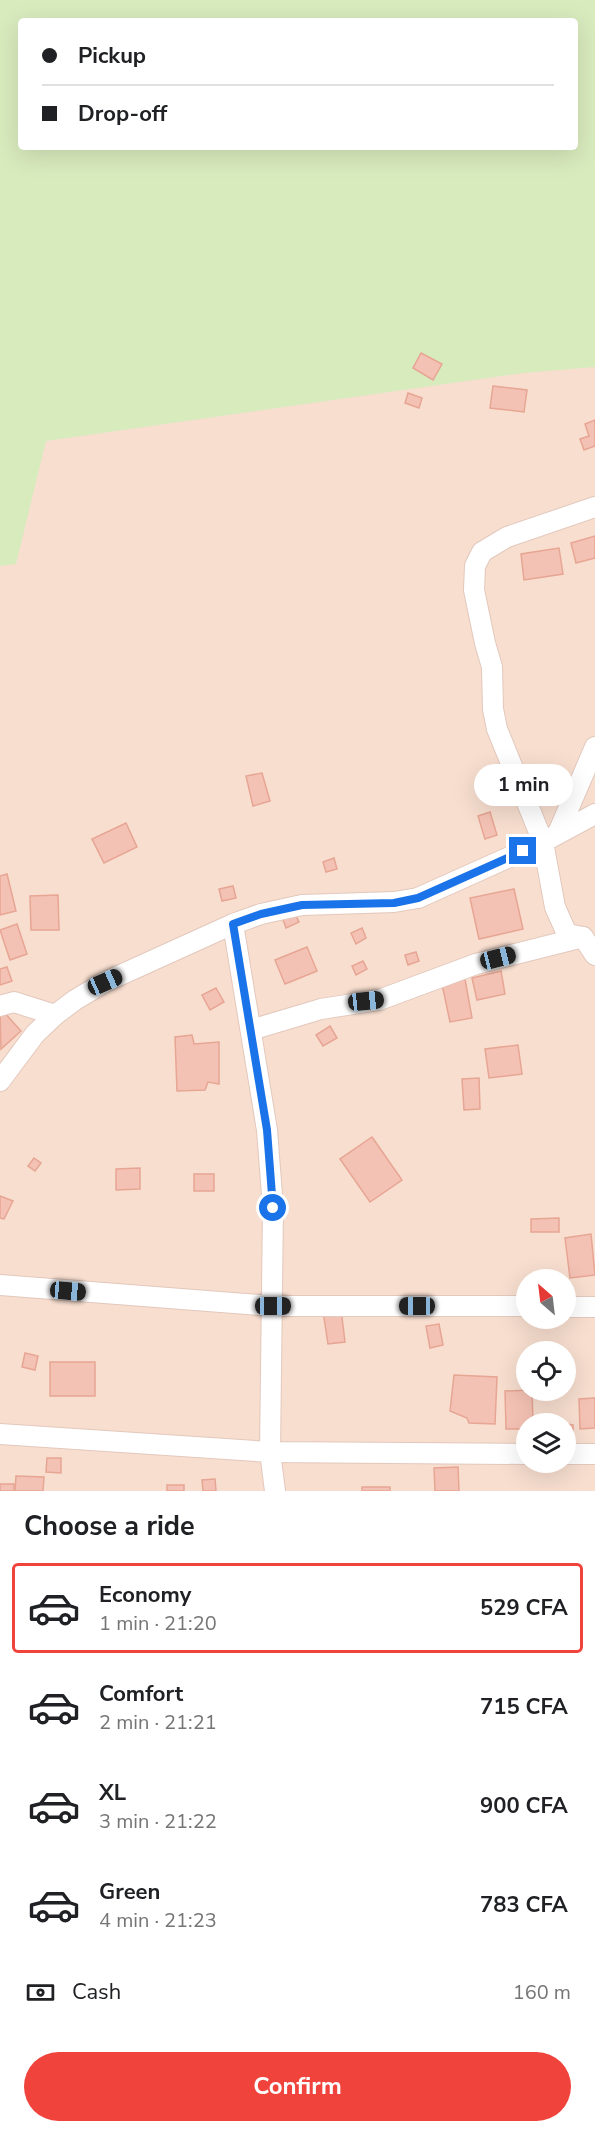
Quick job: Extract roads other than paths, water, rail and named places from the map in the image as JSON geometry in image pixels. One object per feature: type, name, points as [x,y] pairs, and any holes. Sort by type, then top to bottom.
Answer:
[{"type":"street","points":[[595,507],[495,543],[482,552],[476,567],[474,590],[492,667],[493,709],[497,729],[551,837],[555,907],[567,934],[583,937],[595,955]]},
{"type":"street","points":[[551,837],[595,747]]},
{"type":"street","points":[[0,1081],[35,1034],[55,1015],[105,982],[233,924],[261,914],[302,905],[394,903],[418,898],[551,837],[595,814]]},
{"type":"street","points":[[233,924],[267,1130],[273,1208],[270,1452],[275,1491]]},
{"type":"street","points":[[251,1030],[321,1009],[379,1000],[476,964],[583,937]]},
{"type":"street","points":[[0,1006],[14,1002],[55,1015]]},
{"type":"street","points":[[0,1286],[273,1306],[516,1306]]},
{"type":"street","points":[[576,1307],[595,1308]]},
{"type":"street","points":[[0,1434],[270,1452],[516,1454]]},
{"type":"street","points":[[576,1454],[595,1454]]}]
